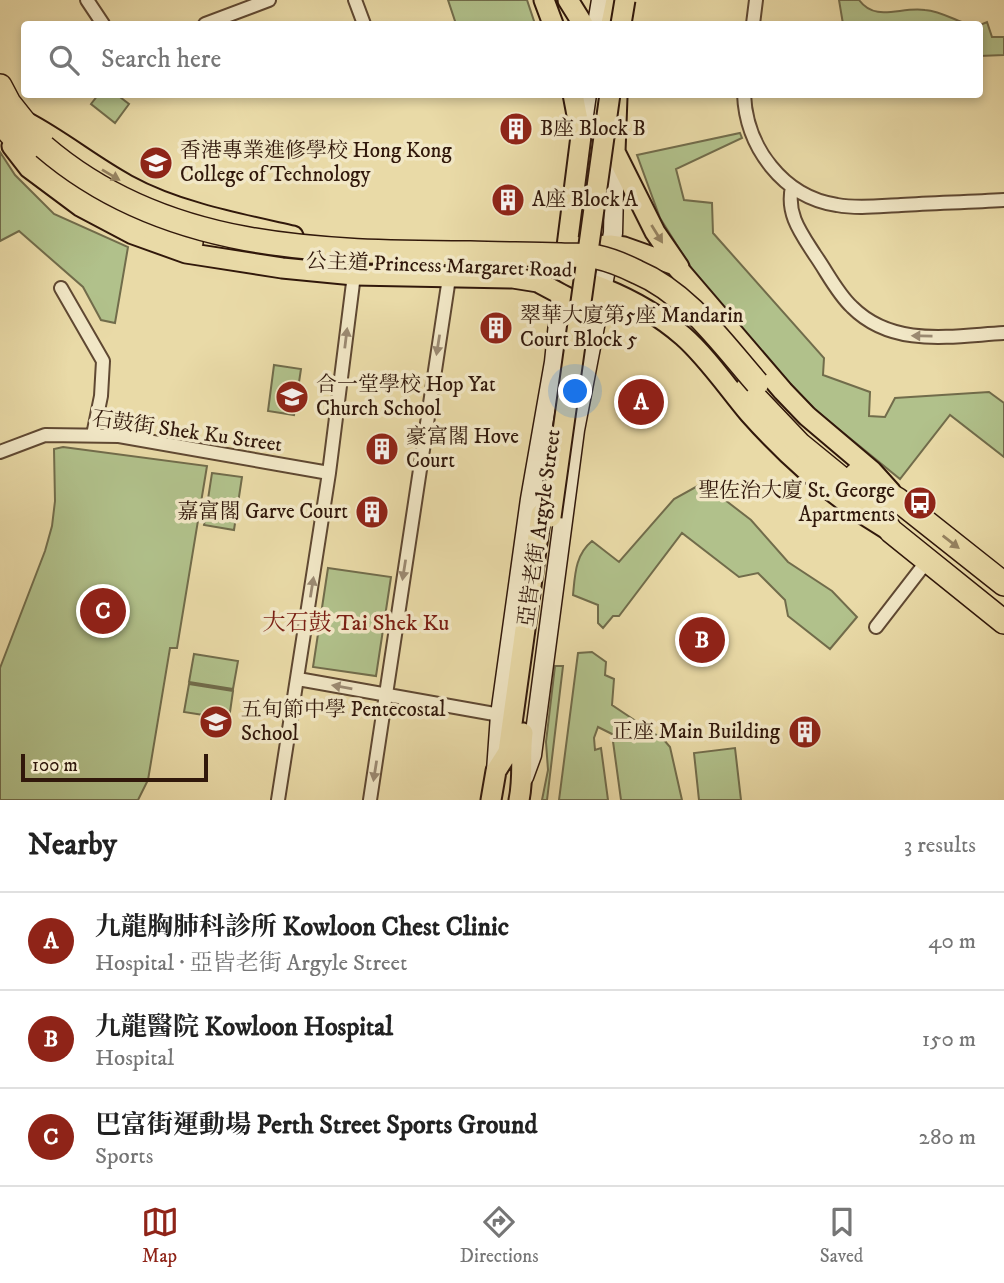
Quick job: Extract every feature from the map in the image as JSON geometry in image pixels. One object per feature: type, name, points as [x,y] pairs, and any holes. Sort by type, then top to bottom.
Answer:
[{"type":"highway","name":"公主道 Princess Margaret Road","points":[[0,86],[9,103],[26,122],[39,152]]},
{"type":"highway","name":"公主道 Princess Margaret Road","points":[[0,123],[39,152],[74,187],[120,213],[169,234],[219,249],[352,266],[553,268],[615,277],[652,294],[677,312],[752,386]]},
{"type":"highway","points":[[752,386],[860,479],[898,500],[1004,584]]},
{"type":"highway","points":[[752,386],[799,444],[870,502],[891,531],[1004,622]]},
{"type":"main road","points":[[544,0],[552,21]]},
{"type":"main road","points":[[568,0],[581,21]]},
{"type":"main road","points":[[598,21],[601,0]]},
{"type":"main road","points":[[612,21],[616,0]]},
{"type":"main road","points":[[574,98],[581,136]]},
{"type":"main road","name":"亞皆老街 Argyle Street","points":[[491,800],[500,715],[533,483],[560,320],[565,256],[586,98]]},
{"type":"main road","points":[[521,790],[515,752],[599,98]]},
{"type":"main road","points":[[496,771],[515,752],[609,98]]},
{"type":"main road","name":"亞皆老街 Argyle Street","points":[[521,790],[532,755],[575,430],[610,245],[615,202],[618,98]]},
{"type":"main road","points":[[581,136],[592,120],[605,121],[655,232],[686,276],[783,391],[807,416],[872,471],[898,500]]},
{"type":"main road","name":"公主道 Princess Margaret Road","points":[[26,122],[55,137],[130,187],[219,220],[308,239],[368,244],[565,256],[610,245],[669,262]]},
{"type":"main road","name":"公主道 Princess Margaret Road","points":[[0,123],[16,155],[29,168],[80,206],[124,230],[160,245],[282,268],[354,275],[513,278],[538,282],[561,294],[601,296]]},
{"type":"main road","points":[[213,257],[204,249],[201,239],[206,229],[219,220]]},
{"type":"main road","points":[[565,256],[566,272],[581,283],[601,296],[649,312],[683,336],[759,423],[798,462],[865,516],[891,531]]},
{"type":"main road","points":[[649,312],[638,285],[650,271],[669,262],[686,276]]},
{"type":"street","points":[[87,0],[101,21]]},
{"type":"street","points":[[213,21],[269,0]]},
{"type":"street","points":[[355,0],[363,21]]},
{"type":"street","points":[[753,21],[756,0]]},
{"type":"street","points":[[745,98],[749,128],[761,153],[771,168],[804,195],[850,207],[1004,200]]},
{"type":"street","points":[[792,187],[789,199],[794,220],[850,306],[866,320],[885,330],[906,336],[1004,333]]},
{"type":"street","points":[[794,220],[804,195]]},
{"type":"street","points":[[278,800],[329,473],[354,275],[368,244]]},
{"type":"street","points":[[370,800],[449,278]]},
{"type":"street","points":[[61,288],[103,361],[101,396],[93,435]]},
{"type":"street","name":"石鼓街 Shek Ku Street","points":[[0,452],[46,435],[119,436],[329,473]]},
{"type":"street","points":[[876,627],[927,561]]},
{"type":"street","points":[[298,679],[500,715]]},
{"type":"green space","points":[[448,0],[527,0],[534,21],[455,21]]},
{"type":"green space","points":[[839,0],[859,0],[873,11],[916,9],[959,21],[842,21]]},
{"type":"green space","points":[[987,22],[992,37],[1004,37],[1004,55],[983,56],[983,24]]},
{"type":"green space","points":[[96,98],[121,98],[129,104],[115,123],[91,104]]},
{"type":"green space","points":[[740,133],[742,138],[676,169],[684,200],[712,203],[713,233],[824,358],[823,375],[870,392],[869,416],[885,417],[895,398],[989,392],[1004,403],[1004,457],[950,415],[900,479],[814,409],[695,274],[660,218],[637,155]]},
{"type":"green space","points":[[0,152],[15,175],[54,214],[128,247],[115,323],[101,320],[83,287],[19,231],[0,241]]},
{"type":"green space","points":[[274,365],[301,369],[294,415],[268,411]]},
{"type":"green space","points":[[63,447],[207,466],[177,648],[170,648],[148,780],[138,800],[0,800],[0,668],[45,551],[55,501],[54,449]]},
{"type":"green space","points":[[212,473],[242,477],[234,530],[204,525]]},
{"type":"green space","points":[[703,483],[751,520],[788,562],[832,591],[857,617],[830,649],[788,616],[785,600],[758,573],[739,577],[682,533],[619,616],[613,616],[603,628],[598,623],[598,605],[573,595],[579,559],[592,541],[619,562],[674,499]]},
{"type":"green space","points":[[328,568],[391,577],[376,676],[313,667]]},
{"type":"green space","points":[[592,652],[606,662],[605,675],[614,679],[612,705],[664,740],[670,747],[682,800],[621,800],[612,734],[598,727],[594,738],[595,750],[601,748],[608,800],[559,800],[578,653]]},
{"type":"green space","points":[[194,654],[238,661],[233,689],[189,682]]},
{"type":"green space","points":[[555,666],[563,666],[547,800],[542,800],[548,770],[546,742]]},
{"type":"green space","points":[[189,684],[233,691],[229,719],[184,712]]},
{"type":"green space","points":[[735,748],[741,800],[699,800],[694,753]]},
{"type":"place","name":"B座 Block B","points":[[516,129]]},
{"type":"place","name":"香港專業進修學校 Hong Kong College of Technology","points":[[156,163]]},
{"type":"place","name":"A座 Block A","points":[[508,200]]},
{"type":"place","name":"翠華大廈第5座 Mandarin Court Block 5","points":[[496,328]]},
{"type":"place","name":"合一堂學校 Hop Yat Church School","points":[[292,397]]},
{"type":"place","name":"九龍胸肺科診所 Kowloon Chest Clinic","points":[[641,402]]},
{"type":"place","name":"豪富閣 Hove Court","points":[[382,449]]},
{"type":"place","name":"聖佐治大廈 St. George Apartments","points":[[920,503]]},
{"type":"place","name":"嘉富閣 Garve Court","points":[[372,512]]},
{"type":"place","name":"巴富街運動場 Perth Street Sports Ground","points":[[103,611]]},
{"type":"place","name":"九龍醫院 Kowloon Hospital","points":[[702,640]]},
{"type":"place","name":"五旬節中學 Pentecostal School","points":[[216,722]]},
{"type":"place","name":"正座 Main Building","points":[[805,732]]},
{"type":"district","name":"大石鼓 Tai Shek Ku","points":[[356,623]]}]
